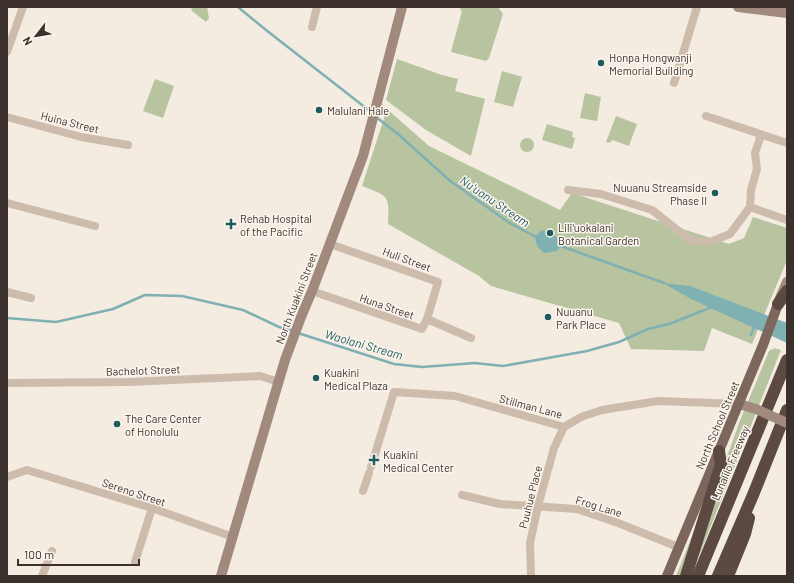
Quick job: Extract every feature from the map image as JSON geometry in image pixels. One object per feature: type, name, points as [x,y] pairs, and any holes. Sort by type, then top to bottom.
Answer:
[{"type":"highway","points":[[778,306],[787,291]]},
{"type":"highway","name":"Lunalilo Freeway","points":[[698,576],[787,360]]},
{"type":"highway","points":[[718,576],[753,495],[787,410]]},
{"type":"highway","points":[[686,576],[721,464],[720,451]]},
{"type":"highway","points":[[728,576],[745,534],[753,495]]},
{"type":"main road","name":"North School Street","points":[[667,576],[720,451],[778,306]]},
{"type":"street","points":[[7,52],[23,7]]},
{"type":"street","points":[[312,27],[317,7]]},
{"type":"street","name":"North Kuakini Street","points":[[221,576],[278,382],[301,317],[363,156],[402,7]]},
{"type":"street","points":[[674,83],[697,7]]},
{"type":"street","points":[[738,7],[787,13]]},
{"type":"street","points":[[706,116],[787,143]]},
{"type":"street","name":"Huina Street","points":[[7,117],[81,137],[128,146]]},
{"type":"street","points":[[568,190],[601,194],[652,210],[691,241],[710,242],[730,234],[750,207],[751,190],[757,169],[755,154],[761,135]]},
{"type":"street","points":[[7,203],[95,226]]},
{"type":"street","points":[[750,207],[787,220]]},
{"type":"street","name":"Huli Street","points":[[330,244],[438,282],[427,319]]},
{"type":"street","name":"North School Street","points":[[778,306],[787,282]]},
{"type":"street","name":"Huna Street","points":[[312,291],[422,329],[427,319],[471,338]]},
{"type":"street","points":[[7,292],[31,298]]},
{"type":"street","name":"Bachelot Street","points":[[7,382],[128,382],[260,376],[278,382]]},
{"type":"street","name":"Stillman Lane","points":[[362,491],[394,392],[455,396],[564,426],[581,417],[602,410],[658,401],[739,404]]},
{"type":"street","points":[[739,404],[756,409],[787,423]]},
{"type":"street","name":"Puuhue Place","points":[[531,576],[530,543],[538,506],[554,448],[564,426]]},
{"type":"street","name":"Sereno Street","points":[[7,477],[27,470],[152,508],[233,537]]},
{"type":"street","name":"Frog Lane","points":[[462,495],[500,504],[577,509],[618,523],[678,547]]},
{"type":"street","points":[[135,562],[152,508]]},
{"type":"street","points":[[42,576],[52,551]]},
{"type":"green space","points":[[191,7],[207,7],[209,18],[206,22],[192,11]]},
{"type":"green space","points":[[461,7],[498,7],[503,14],[489,58],[486,61],[451,52],[462,11],[460,10]]},
{"type":"green space","points":[[397,59],[458,79],[455,91],[485,99],[471,156],[426,130],[386,100]]},
{"type":"green space","points":[[502,71],[522,77],[513,107],[494,102]]},
{"type":"green space","points":[[155,79],[174,86],[163,118],[143,111]]},
{"type":"green space","points":[[585,93],[601,97],[597,121],[580,118]]},
{"type":"green space","name":"Lili'uokalani Botanical Garden","points":[[387,109],[429,146],[560,210],[572,193],[729,244],[744,238],[753,217],[787,228],[787,260],[752,344],[712,328],[704,351],[631,349],[619,323],[491,286],[479,276],[388,224],[388,202],[386,198],[378,192],[362,186]]},
{"type":"green space","points":[[616,116],[637,124],[629,146],[612,140],[610,143],[606,142]]},
{"type":"green space","points":[[547,124],[573,132],[572,137],[575,138],[572,149],[542,140]]},
{"type":"green space","points":[[524,138],[530,138],[534,142],[534,148],[530,152],[524,152],[520,148],[520,142]]},
{"type":"green space","points":[[774,348],[781,350],[691,576],[728,454],[739,423],[769,351],[772,349],[774,350]]},
{"type":"green space","points":[[695,529],[680,576],[676,576]]},
{"type":"water","points":[[542,230],[557,237],[561,246],[557,251],[544,253],[539,248],[535,237]]},
{"type":"water","points":[[663,283],[690,286],[787,323],[787,343],[691,299]]},
{"type":"waterway","name":"Nuʻuanu Stream","points":[[238,7],[371,112]]},
{"type":"waterway","name":"Nuʻuanu Stream","points":[[376,117],[398,134],[449,180],[508,222],[538,238]]},
{"type":"waterway","name":"Nuʻuanu Stream","points":[[558,245],[664,283]]},
{"type":"waterway","name":"Waolani Stream","points":[[7,318],[56,322],[113,309],[145,295],[182,296],[243,310],[279,327],[293,331]]},
{"type":"waterway","name":"Waolani Stream","points":[[298,333],[394,364],[422,367],[475,363],[503,366],[587,351],[619,342],[648,329],[669,324],[712,307]]},
{"type":"waterway","points":[[751,335],[755,325]]},
{"type":"place","name":"Honpa Hongwanji Memorial Building","points":[[601,63]]},
{"type":"place","name":"Malulani Hale","points":[[319,110]]},
{"type":"place","name":"Nuuanu Streamside Phase II","points":[[715,193]]},
{"type":"place","name":"Rehab Hospital of the Pacific","points":[[231,224]]},
{"type":"place","name":"Lili'uokalani Botanical Garden","points":[[550,233]]},
{"type":"place","name":"Nuuanu Park Place","points":[[548,317]]},
{"type":"place","name":"Kuakini Medical Plaza","points":[[316,378]]},
{"type":"place","name":"The Care Center of Honolulu","points":[[117,424]]},
{"type":"place","name":"Kuakini Medical Center","points":[[374,460]]}]
